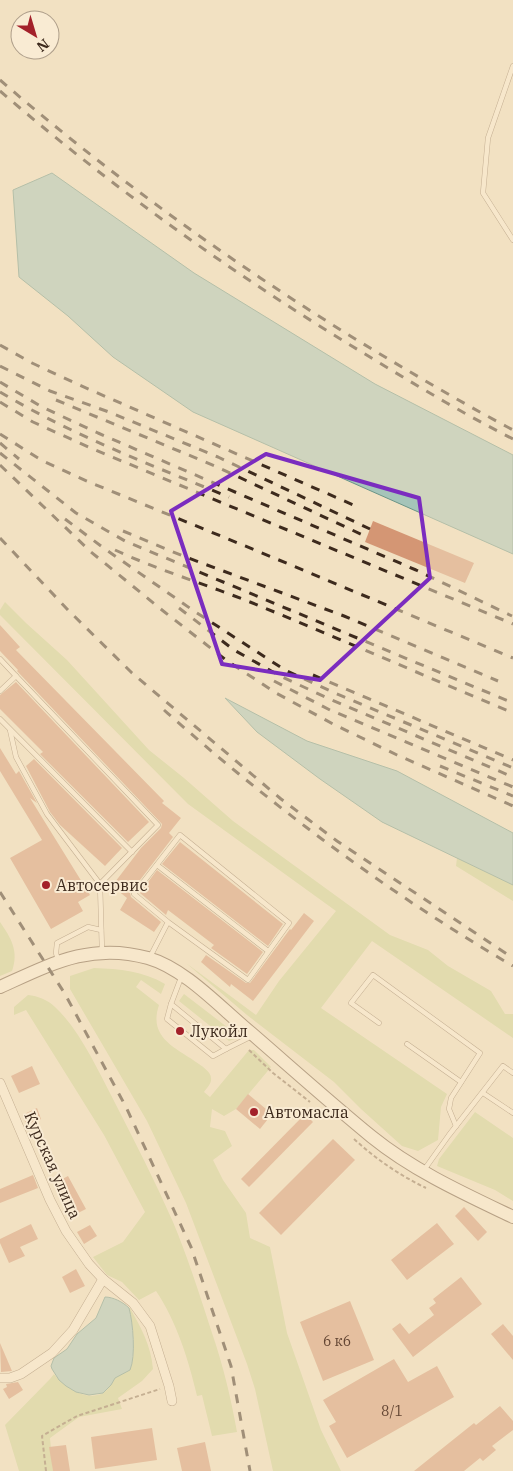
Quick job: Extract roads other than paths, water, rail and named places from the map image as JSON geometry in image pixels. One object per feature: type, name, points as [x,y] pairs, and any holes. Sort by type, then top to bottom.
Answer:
[{"type":"main road","points":[[0,987],[59,961],[85,954],[121,953],[149,959],[164,965],[182,975],[202,991],[374,1138],[423,1172],[513,1217]]},
{"type":"street","name":"Курская улица","points":[[0,1083],[50,1200],[66,1231],[89,1264],[103,1279],[133,1303],[150,1326],[172,1400]]},
{"type":"street","points":[[0,1378],[10,1378],[21,1374],[52,1353],[73,1330],[103,1279]]},
{"type":"lane","points":[[513,66],[488,138],[483,193],[513,240]]},
{"type":"lane","points":[[0,659],[158,825],[100,884]]},
{"type":"lane","points":[[0,691],[16,676]]},
{"type":"lane","points":[[0,719],[132,852]]},
{"type":"lane","points":[[10,729],[16,757],[47,814],[100,884],[102,953]]},
{"type":"lane","points":[[180,835],[289,923],[248,980],[168,922],[134,894],[157,865],[180,835]]},
{"type":"lane","points":[[157,865],[268,951]]},
{"type":"lane","points":[[149,959],[168,922]]},
{"type":"lane","points":[[59,961],[56,953],[57,943],[88,927],[102,930]]},
{"type":"lane","points":[[182,975],[170,1004],[167,1019],[213,1056],[254,1036]]},
{"type":"lane","points":[[379,1023],[351,1003],[373,975],[480,1053],[451,1098],[449,1108],[456,1126]]},
{"type":"lane","points":[[170,1004],[226,1050]]},
{"type":"lane","points":[[407,1044],[461,1082]]},
{"type":"lane","points":[[423,1172],[503,1066],[513,1073]]},
{"type":"lane","points":[[483,1093],[513,1113]]},
{"type":"water","points":[[52,173],[194,273],[375,384],[513,455],[513,554],[193,412],[113,357],[68,316],[19,277],[13,190]]},
{"type":"water","points":[[225,698],[307,741],[397,771],[513,833],[513,885],[382,822],[257,732]]},
{"type":"water","points":[[105,1297],[118,1300],[129,1308],[133,1339],[132,1364],[130,1370],[115,1378],[103,1393],[89,1395],[76,1392],[59,1380],[51,1366],[54,1358],[67,1349],[77,1334],[96,1318]]},
{"type":"railway","points":[[0,80],[89,154],[229,257],[375,351],[513,430]]},
{"type":"railway","points":[[0,91],[132,197],[270,294],[383,365],[457,409],[513,439]]},
{"type":"railway","points":[[0,345],[32,363],[77,384],[358,507]]},
{"type":"railway","points":[[0,366],[50,391],[109,412],[218,457],[370,529]]},
{"type":"railway","points":[[0,382],[42,407],[98,433],[416,570],[512,616]]},
{"type":"railway","points":[[0,392],[27,408],[84,436],[229,497]]},
{"type":"railway","points":[[56,400],[215,466],[367,537]]},
{"type":"railway","points":[[0,402],[33,422],[93,449],[513,624]]},
{"type":"railway","points":[[0,434],[41,460],[89,482],[513,658]]},
{"type":"railway","points":[[0,443],[19,459]]},
{"type":"railway","points":[[0,453],[76,513],[125,541],[513,703]]},
{"type":"railway","points":[[0,465],[91,552],[226,660],[276,693],[333,724],[397,755],[513,806]]},
{"type":"railway","points":[[65,519],[194,611],[285,670],[513,768]]},
{"type":"railway","points":[[123,531],[183,556],[344,616],[498,681]]},
{"type":"railway","points":[[0,538],[68,610],[132,673],[281,799],[337,841],[513,958]]},
{"type":"railway","points":[[115,550],[250,602],[513,713]]},
{"type":"railway","points":[[179,608],[234,650],[282,677],[513,777]]},
{"type":"railway","points":[[313,675],[513,760]]},
{"type":"railway","points":[[274,681],[330,710],[513,787]]},
{"type":"railway","points":[[164,710],[205,746],[332,847],[421,909],[513,966]]},
{"type":"railway","points":[[440,766],[513,796]]},
{"type":"railway","points":[[0,892],[65,994],[126,1107],[191,1247],[231,1366],[250,1471]]},
{"type":"place","name":"Автосервис","points":[[46,885]]},
{"type":"place","name":"Лукойл","points":[[180,1031]]},
{"type":"place","name":"Автомасла","points":[[254,1112]]}]
